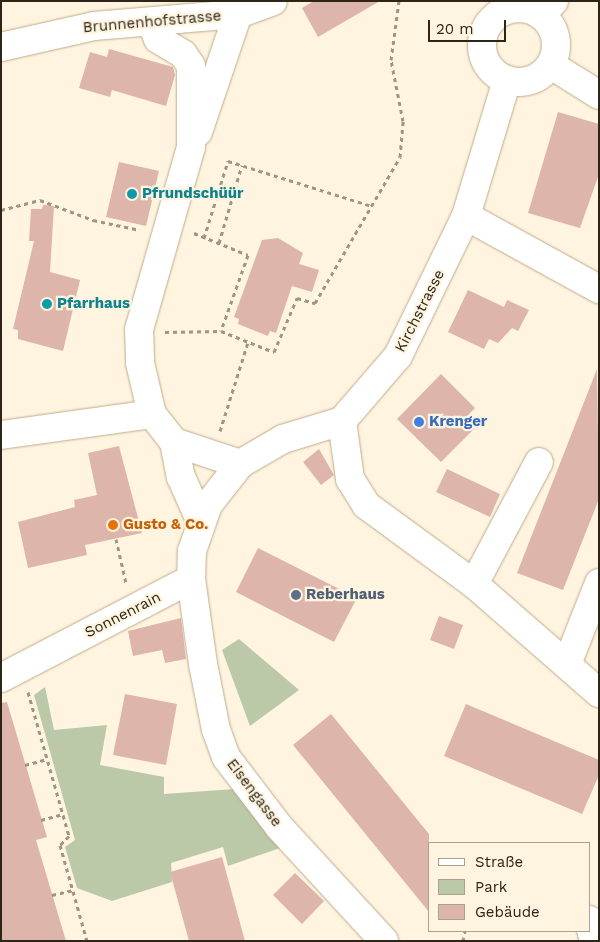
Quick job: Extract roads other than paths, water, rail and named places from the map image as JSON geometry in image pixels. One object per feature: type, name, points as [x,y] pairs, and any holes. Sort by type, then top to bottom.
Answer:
[{"type":"street","name":"Brunnenhofstrasse","points":[[1,47],[94,26],[152,24],[238,14],[272,1]]},
{"type":"street","points":[[547,8],[556,38],[551,65],[527,81],[507,80],[484,58],[483,36],[488,9],[547,8]]},
{"type":"street","points":[[201,522],[181,477],[174,442],[152,414],[138,339],[176,233],[191,147],[238,14]]},
{"type":"street","points":[[152,24],[158,39],[183,54],[191,66],[191,147]]},
{"type":"street","points":[[551,65],[599,95]]},
{"type":"street","name":"Kirchstrasse","points":[[342,422],[410,336],[466,216],[507,80]]},
{"type":"street","points":[[466,216],[599,289]]},
{"type":"street","points":[[1,435],[152,414]]},
{"type":"street","points":[[191,580],[192,550],[201,522],[217,491],[240,464],[283,439],[342,422],[350,479],[359,497],[375,514],[474,584],[599,693]]},
{"type":"street","points":[[174,442],[240,464]]},
{"type":"street","points":[[474,584],[540,462]]},
{"type":"street","name":"Sonnenrain","points":[[11,673],[191,580]]},
{"type":"street","name":"Eisengasse","points":[[191,580],[209,697],[226,757],[280,828],[384,941]]},
{"type":"street","points":[[566,664],[599,582]]},
{"type":"street","points":[[590,924],[594,941]]},
{"type":"place","name":"Pfrundschüür","points":[[132,194]]},
{"type":"place","name":"Pfarrhaus","points":[[47,304]]},
{"type":"place","name":"Krenger","points":[[419,422]]},
{"type":"place","name":"Gusto & Co.","points":[[113,525]]},
{"type":"place","name":"Reberhaus","points":[[296,595]]}]
